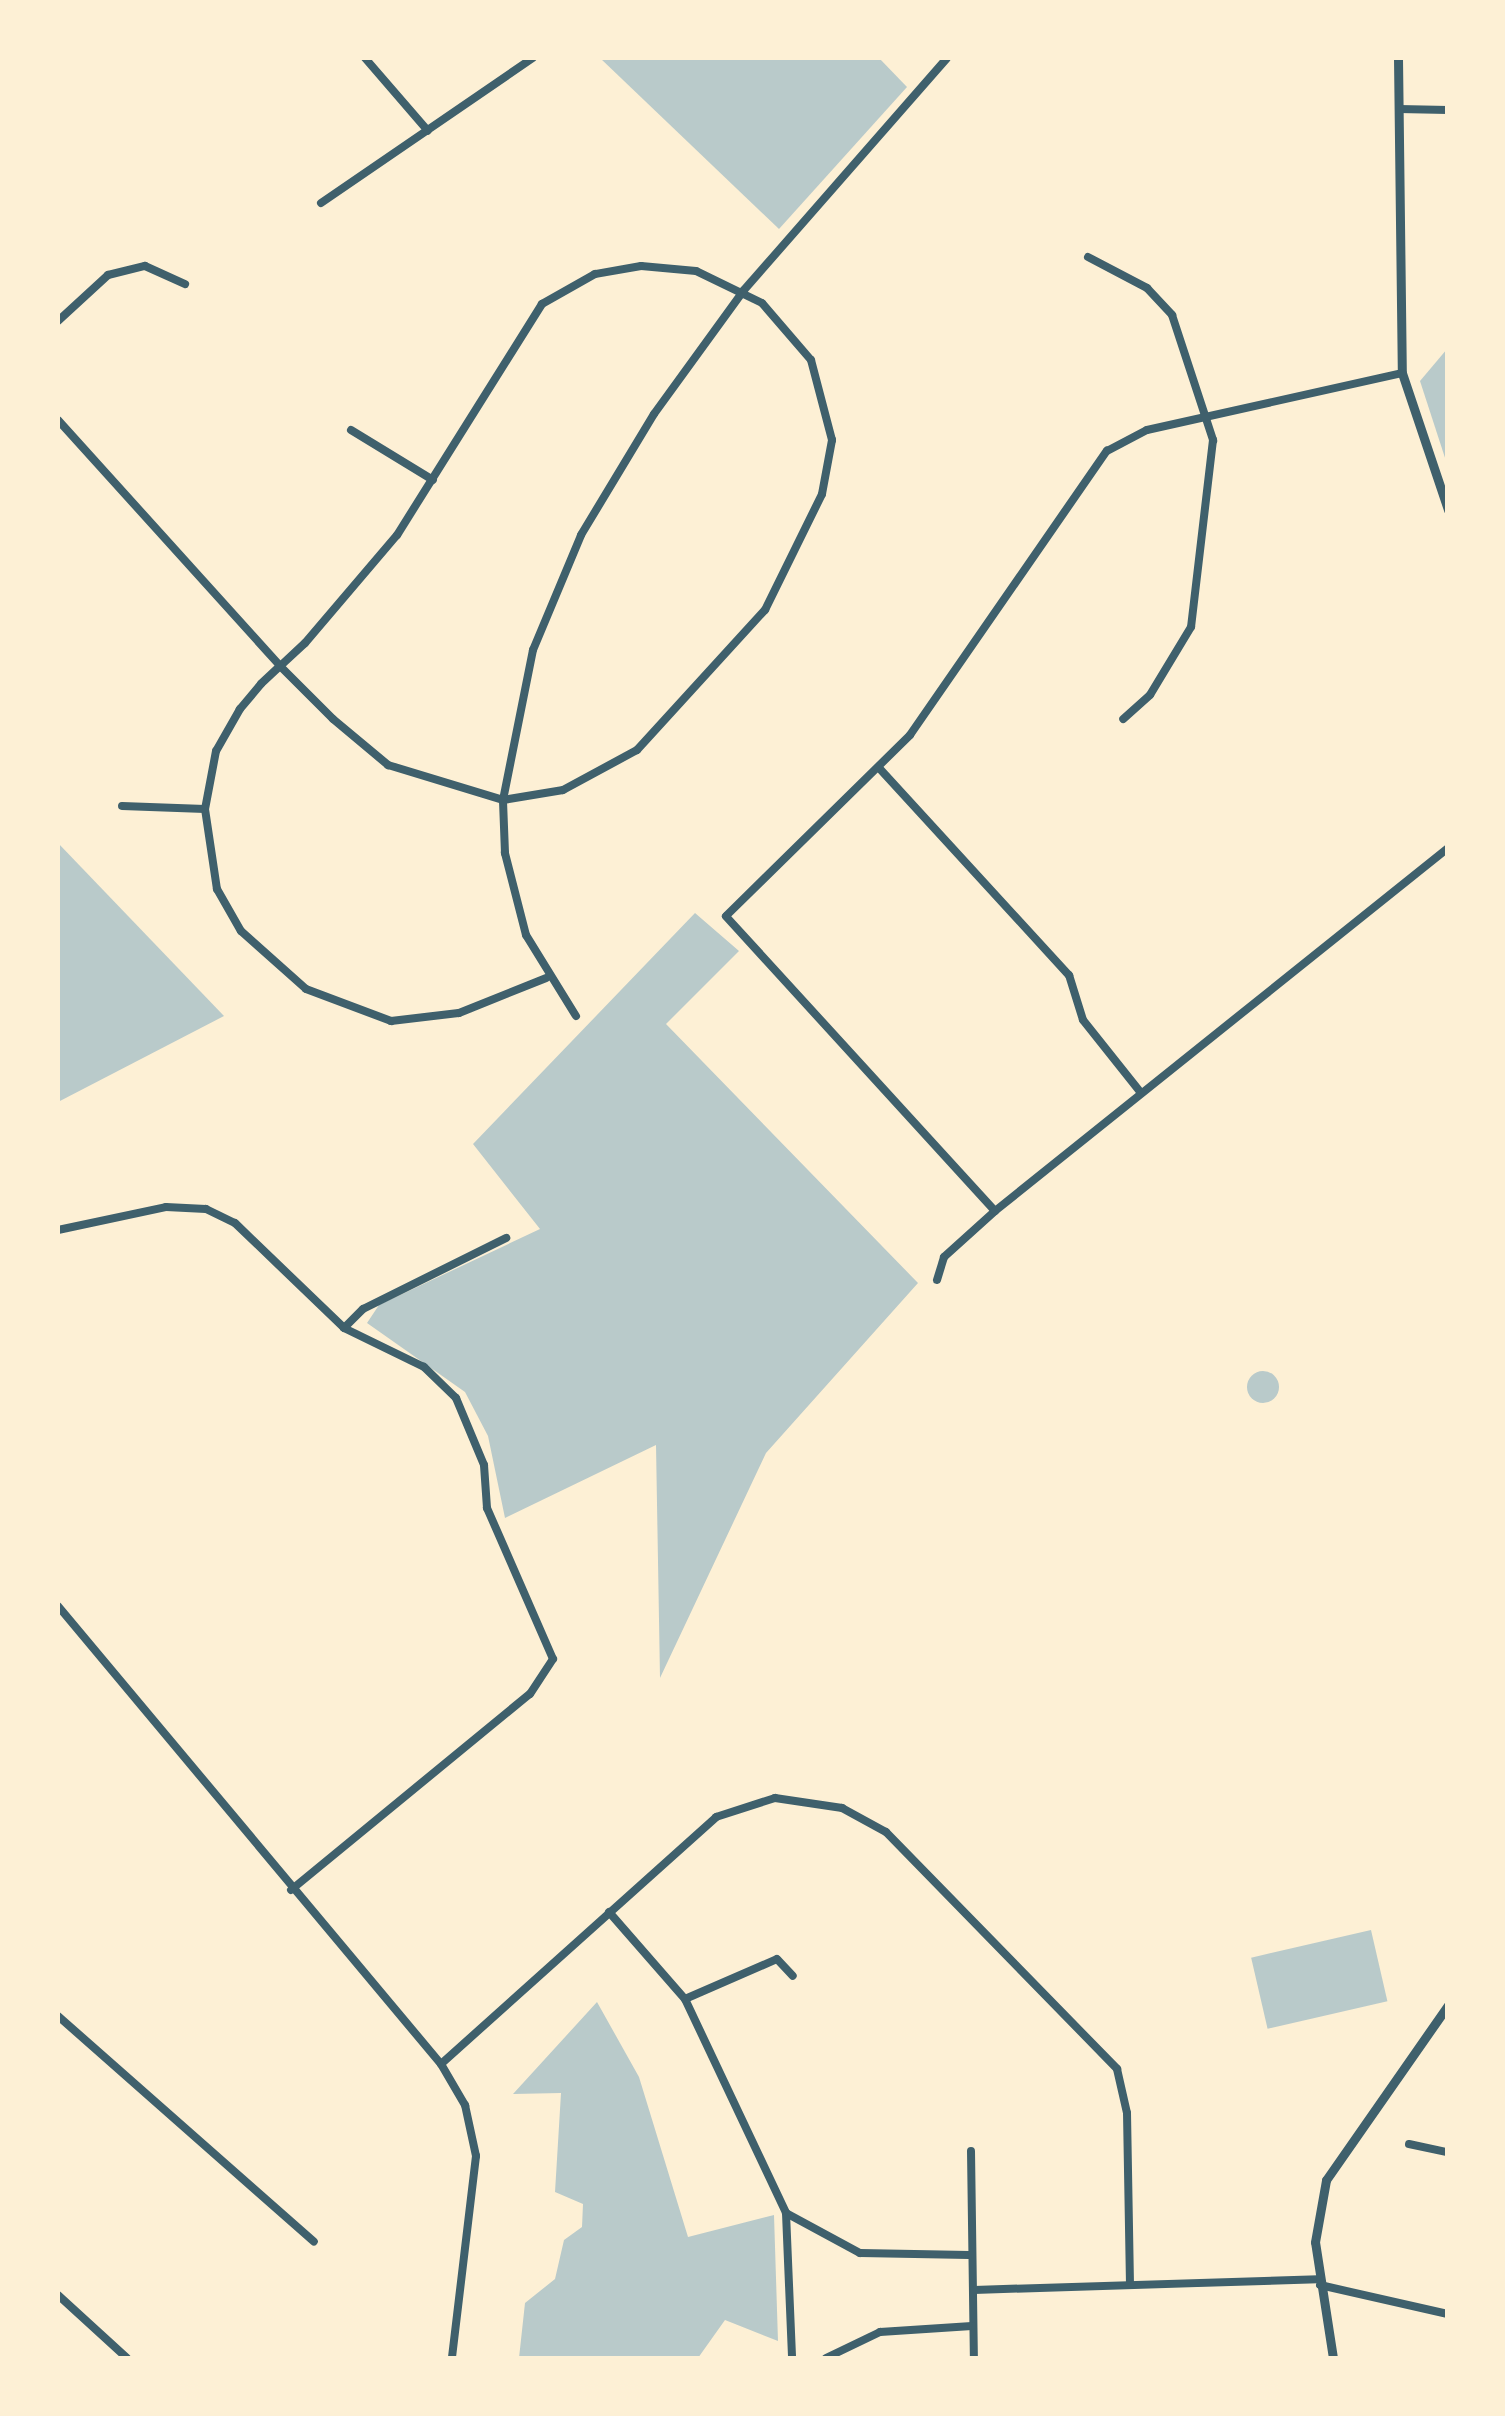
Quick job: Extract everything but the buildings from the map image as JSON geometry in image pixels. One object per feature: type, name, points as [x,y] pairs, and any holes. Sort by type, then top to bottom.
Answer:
[{"type":"street","points":[[365,58],[428,130]]},
{"type":"street","points":[[321,204],[533,58]]},
{"type":"street","points":[[576,1016],[546,978],[514,894],[503,800],[533,650],[580,536],[744,290],[948,58]]},
{"type":"street","points":[[1398,58],[1402,373],[1448,510]]},
{"type":"street","points":[[1400,109],[1448,110]]},
{"type":"street","points":[[1088,257],[1147,288],[1172,315],[1211,415],[1191,626],[1150,694],[1123,720]]},
{"type":"street","points":[[58,321],[108,275],[145,266],[186,284]]},
{"type":"street","points":[[58,420],[280,666],[388,765],[503,800],[563,790],[637,750],[765,610],[795,552],[829,467],[829,410],[811,360],[744,290],[696,272],[642,266],[562,290],[526,320],[434,480],[367,573],[280,666],[216,752],[205,809],[218,889],[242,931],[294,980],[346,1009],[391,1021],[459,1013],[546,978]]},
{"type":"street","points":[[996,1211],[726,916],[880,769],[1107,451],[1211,415],[1402,373]]},
{"type":"street","points":[[351,430],[434,480]]},
{"type":"street","points":[[880,769],[1070,974],[1083,1020],[1141,1093]]},
{"type":"street","points":[[122,806],[205,809]]},
{"type":"street","points":[[937,1280],[944,1258],[996,1211],[1448,848]]},
{"type":"street","points":[[58,1230],[166,1207],[206,1209],[235,1224],[344,1328],[424,1367],[456,1398],[484,1466],[487,1508],[553,1659],[530,1694],[291,1890]]},
{"type":"street","points":[[344,1328],[363,1310],[506,1238]]},
{"type":"street","points":[[58,1606],[374,1994],[442,2064],[476,2128],[452,2358]]},
{"type":"street","points":[[442,2064],[609,1912],[744,1803],[812,1800],[886,1832],[1117,2069],[1126,2113],[1130,2284]]},
{"type":"street","points":[[609,1912],[685,1999],[786,2212],[792,2358]]},
{"type":"street","points":[[685,1999],[777,1959],[793,1976]]},
{"type":"street","points":[[1333,2358],[1319,2282],[1326,2180],[1448,2006]]},
{"type":"street","points":[[58,2016],[314,2242]]},
{"type":"street","points":[[1409,2144],[1448,2152]]},
{"type":"street","points":[[971,2151],[969,2254],[974,2290],[974,2358]]},
{"type":"street","points":[[786,2212],[860,2253],[969,2254]]},
{"type":"street","points":[[974,2290],[1319,2282],[1448,2314]]},
{"type":"street","points":[[58,2295],[127,2358]]},
{"type":"street","points":[[826,2358],[880,2332],[972,2326]]},
{"type":"shaded area","points":[[600,58],[879,58],[907,87],[779,229]]},
{"type":"shaded area","points":[[1447,349],[1447,464],[1420,381]]},
{"type":"shaded area","points":[[58,843],[224,1016],[58,1102]]},
{"type":"shaded area","points":[[695,913],[739,951],[666,1024],[918,1283],[766,1453],[660,1678],[656,1445],[505,1518],[488,1436],[465,1392],[367,1323],[379,1305],[540,1229],[473,1144]]},
{"type":"shaded area","points":[[1263,1371],[1274,1376],[1279,1387],[1274,1398],[1263,1403],[1252,1398],[1247,1387],[1252,1376]]},
{"type":"shaded area","points":[[1371,1930],[1387,2001],[1268,2029],[1251,1958]]},
{"type":"shaded area","points":[[597,2002],[639,2077],[688,2237],[774,2215],[778,2341],[725,2320],[698,2358],[519,2358],[525,2303],[555,2279],[564,2240],[582,2227],[583,2204],[555,2192],[561,2093],[513,2094]]}]
